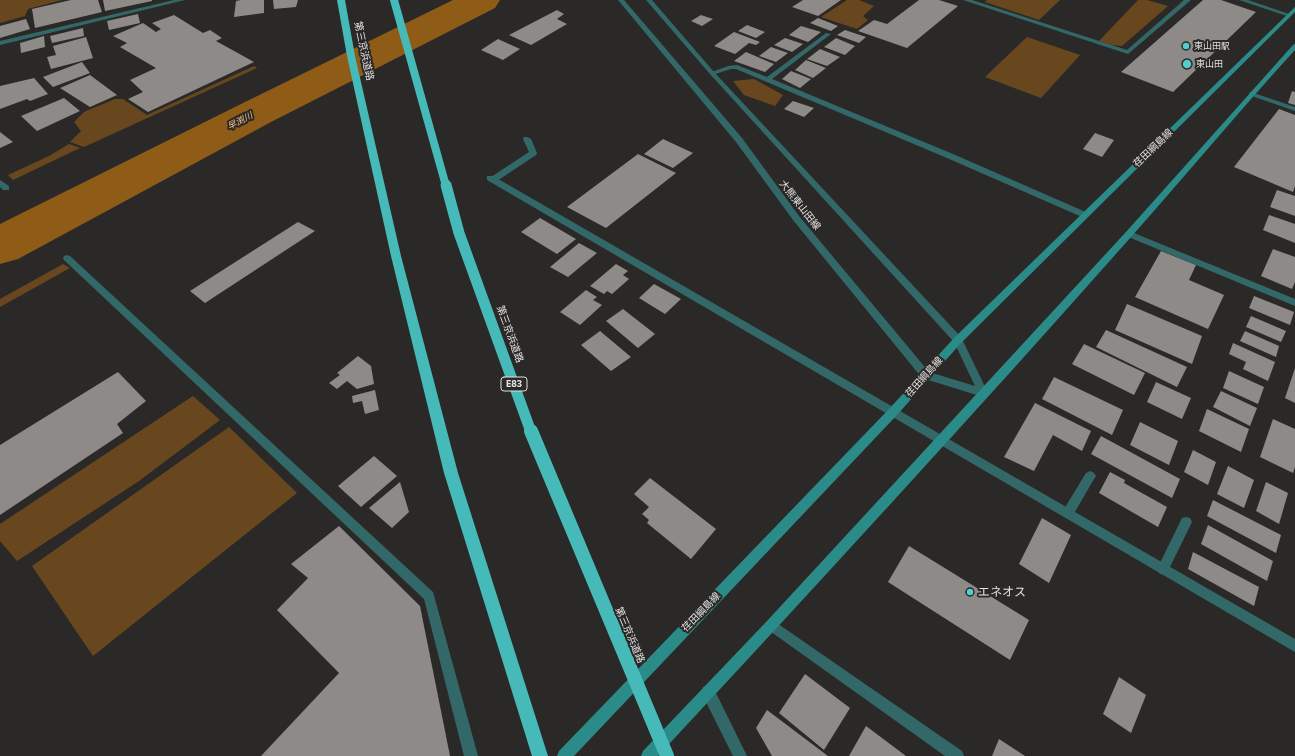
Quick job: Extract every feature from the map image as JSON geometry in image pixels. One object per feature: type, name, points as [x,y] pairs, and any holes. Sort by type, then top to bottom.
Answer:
[{"type":"highway","name":"第三京浜道路","points":[[341,0],[351,56],[396,256],[451,473],[540,756]]},
{"type":"highway","name":"第三京浜道路","points":[[394,0],[462,241],[528,424],[668,756]]},
{"type":"main road","name":"荏田綱島線","points":[[564,756],[893,412],[958,340],[1292,12]]},
{"type":"main road","points":[[648,756],[772,625],[1129,234],[1251,94],[1295,46]]},
{"type":"street","points":[[0,43],[182,0]]},
{"type":"street","name":"大熊東山田線","points":[[621,0],[734,134],[796,218],[926,375]]},
{"type":"street","points":[[649,0],[712,73],[958,340],[983,393]]},
{"type":"street","points":[[966,0],[1128,52],[1188,0]]},
{"type":"street","points":[[1242,0],[1292,12]]},
{"type":"street","points":[[767,80],[828,34]]},
{"type":"street","points":[[712,73],[727,68],[737,67],[1085,214]]},
{"type":"street","points":[[1251,94],[1295,109]]},
{"type":"street","points":[[527,139],[533,153],[492,178],[1295,646]]},
{"type":"street","points":[[1129,234],[1295,303]]},
{"type":"street","points":[[67,258],[429,596],[471,756]]},
{"type":"street","points":[[926,375],[983,393]]},
{"type":"street","points":[[1068,513],[1090,476]]},
{"type":"street","points":[[1164,569],[1186,522]]},
{"type":"street","points":[[772,625],[957,756]]},
{"type":"street","points":[[708,692],[740,756]]},
{"type":"shaded area","points":[[0,0],[62,0],[28,9],[25,16],[0,23]]},
{"type":"shaded area","points":[[847,0],[859,0],[874,6],[863,16],[868,20],[857,29],[821,17]]},
{"type":"shaded area","points":[[987,0],[1060,0],[1039,20],[985,2]]},
{"type":"shaded area","points":[[1138,0],[1147,0],[1168,6],[1122,46],[1099,41]]},
{"type":"shaded area","points":[[1027,37],[1080,55],[1041,98],[985,77]]},
{"type":"shaded area","points":[[254,66],[257,68],[84,147],[70,142],[81,131],[74,122],[84,112],[115,99],[123,99],[147,115]]},
{"type":"shaded area","points":[[754,79],[783,95],[775,106],[744,95],[733,81]]},
{"type":"shaded area","points":[[69,144],[80,148],[13,180],[8,175],[49,156]]},
{"type":"shaded area","points":[[63,264],[70,268],[0,307],[0,299]]},
{"type":"shaded area","points":[[193,396],[220,420],[139,481],[17,561],[0,541],[0,524]]},
{"type":"shaded area","points":[[229,427],[297,493],[93,656],[32,566]]},
{"type":"building","points":[[71,0],[98,0],[102,12],[35,28],[32,9]]},
{"type":"building","points":[[103,0],[152,0],[152,1],[105,11]]},
{"type":"building","points":[[264,0],[264,13],[234,17],[236,1]]},
{"type":"building","points":[[273,0],[298,0],[296,7],[274,9]]},
{"type":"building","points":[[803,0],[841,0],[818,16],[792,7]]},
{"type":"building","points":[[919,0],[939,0],[958,6],[907,48],[858,31],[874,20],[887,24]]},
{"type":"building","name":"東山田駅","points":[[1203,0],[1221,0],[1256,12],[1173,92],[1121,72]]},
{"type":"building","points":[[557,10],[564,14],[557,19],[567,24],[531,45],[509,35]]},
{"type":"building","points":[[138,14],[140,23],[109,30],[107,21]]},
{"type":"building","points":[[174,15],[203,33],[210,30],[222,38],[216,41],[254,62],[148,112],[128,99],[143,92],[130,80],[156,68],[120,47],[127,43],[113,36],[143,23],[156,32],[161,29],[152,23]]},
{"type":"building","points":[[701,15],[713,19],[702,26],[691,21]]},
{"type":"building","points":[[818,18],[838,26],[831,31],[810,23]]},
{"type":"building","points":[[26,19],[30,29],[0,38],[0,26]]},
{"type":"building","points":[[747,25],[765,32],[756,38],[738,31]]},
{"type":"building","points":[[801,26],[821,32],[808,42],[789,35]]},
{"type":"building","points":[[83,28],[84,36],[52,43],[50,36]]},
{"type":"building","points":[[845,30],[866,37],[859,43],[837,35]]},
{"type":"building","points":[[734,32],[760,42],[756,45],[749,43],[735,54],[714,46]]},
{"type":"building","points":[[44,36],[45,47],[21,53],[20,43]]},
{"type":"building","points":[[86,37],[93,58],[51,69],[47,57],[56,55],[53,46]]},
{"type":"building","points":[[785,38],[803,44],[792,52],[774,45]]},
{"type":"building","points":[[836,38],[855,46],[845,55],[824,47]]},
{"type":"building","points":[[498,39],[520,49],[503,60],[481,50]]},
{"type":"building","points":[[771,47],[788,53],[776,62],[759,56]]},
{"type":"building","points":[[820,49],[840,57],[827,66],[807,59]]},
{"type":"building","points":[[746,52],[774,64],[765,72],[734,61]]},
{"type":"building","points":[[806,60],[826,68],[813,78],[795,70]]},
{"type":"building","points":[[82,62],[90,73],[53,87],[43,77]]},
{"type":"building","points":[[791,71],[811,79],[800,88],[782,79]]},
{"type":"building","points":[[90,75],[117,95],[90,107],[60,88]]},
{"type":"building","points":[[34,78],[48,94],[30,101],[27,99],[0,109],[0,86]]},
{"type":"building","points":[[1292,91],[1295,92],[1295,105],[1288,103]]},
{"type":"building","points":[[64,98],[80,111],[37,131],[21,116]]},
{"type":"building","points":[[793,101],[814,108],[804,117],[784,109]]},
{"type":"building","points":[[1279,109],[1295,115],[1295,186],[1293,192],[1234,167]]},
{"type":"building","points":[[0,132],[13,142],[0,148]]},
{"type":"building","points":[[1095,133],[1114,140],[1102,157],[1083,149]]},
{"type":"building","points":[[663,139],[693,153],[673,168],[644,154]]},
{"type":"building","points":[[638,154],[676,173],[606,228],[567,207]]},
{"type":"building","points":[[1277,190],[1295,196],[1295,216],[1270,207]]},
{"type":"building","points":[[1269,215],[1295,224],[1295,243],[1263,230]]},
{"type":"building","points":[[540,218],[576,239],[557,254],[521,232]]},
{"type":"building","points":[[298,222],[315,231],[205,303],[190,291]]},
{"type":"building","points":[[579,243],[597,253],[568,277],[550,267]]},
{"type":"building","points":[[1273,249],[1295,257],[1295,282],[1292,289],[1261,276]]},
{"type":"building","points":[[1161,251],[1196,265],[1189,280],[1224,295],[1208,329],[1135,297]]},
{"type":"building","points":[[616,264],[628,271],[623,275],[629,279],[612,294],[607,291],[604,294],[590,286]]},
{"type":"building","points":[[654,284],[681,299],[665,314],[639,298]]},
{"type":"building","points":[[586,290],[597,297],[593,300],[602,305],[580,325],[560,312]]},
{"type":"building","points":[[1254,296],[1294,312],[1290,325],[1249,308]]},
{"type":"building","points":[[1127,304],[1202,336],[1192,364],[1115,330]]},
{"type":"building","points":[[623,309],[655,334],[638,348],[606,321]]},
{"type":"building","points":[[1251,316],[1286,331],[1281,342],[1246,327]]},
{"type":"building","points":[[1106,330],[1187,367],[1177,387],[1096,347]]},
{"type":"building","points":[[600,331],[631,357],[611,371],[581,345]]},
{"type":"building","points":[[1245,331],[1279,346],[1276,357],[1240,341]]},
{"type":"building","points":[[1233,343],[1275,362],[1268,381],[1243,369],[1246,362],[1229,354]]},
{"type":"building","points":[[1084,344],[1145,373],[1134,395],[1072,364]]},
{"type":"building","points":[[358,356],[371,366],[374,384],[357,389],[347,381],[337,389],[329,383],[340,375],[337,373]]},
{"type":"building","points":[[1295,368],[1295,403],[1285,398]]},
{"type":"building","points":[[1229,371],[1264,387],[1258,404],[1223,388]]},
{"type":"building","points":[[118,372],[146,401],[117,424],[123,433],[0,515],[0,445]]},
{"type":"building","points":[[1054,377],[1123,410],[1112,435],[1042,399]]},
{"type":"building","points":[[1156,382],[1191,398],[1182,419],[1147,402]]},
{"type":"building","points":[[375,390],[379,410],[365,414],[362,401],[353,403],[352,396]]},
{"type":"building","points":[[1221,391],[1257,408],[1250,426],[1213,407]]},
{"type":"building","points":[[1035,403],[1091,431],[1082,451],[1053,435],[1034,471],[1004,457]]},
{"type":"building","points":[[1207,409],[1249,429],[1241,452],[1199,431]]},
{"type":"building","points":[[1273,419],[1295,429],[1295,467],[1293,473],[1260,457]]},
{"type":"building","points":[[1140,422],[1178,441],[1169,465],[1130,445]]},
{"type":"building","points":[[1101,436],[1180,479],[1172,498],[1091,454]]},
{"type":"building","points":[[1193,450],[1216,462],[1208,485],[1184,472]]},
{"type":"building","points":[[374,456],[397,476],[361,507],[338,486]]},
{"type":"building","points":[[1228,466],[1254,480],[1244,508],[1217,494]]},
{"type":"building","points":[[1110,472],[1125,480],[1124,483],[1167,507],[1158,527],[1099,493]]},
{"type":"building","points":[[650,478],[716,529],[691,559],[647,523],[649,520],[642,514],[649,507],[634,494]]},
{"type":"building","points":[[400,482],[409,512],[392,528],[369,508]]},
{"type":"building","points":[[1266,482],[1288,493],[1279,524],[1256,511]]},
{"type":"building","points":[[1213,500],[1281,535],[1276,553],[1207,516]]},
{"type":"building","points":[[1042,518],[1071,535],[1049,583],[1019,564]]},
{"type":"building","points":[[1208,525],[1273,561],[1267,581],[1201,544]]},
{"type":"building","points":[[339,526],[420,606],[450,756],[261,756],[339,673],[277,610],[308,578],[291,564]]},
{"type":"building","points":[[909,546],[1029,620],[1010,660],[888,582]]},
{"type":"building","points":[[1193,552],[1259,587],[1254,606],[1188,569]]},
{"type":"building","points":[[805,674],[850,708],[824,750],[779,713]]},
{"type":"building","points":[[1119,677],[1146,695],[1131,733],[1103,714]]},
{"type":"building","points":[[767,710],[828,756],[772,756],[756,728]]},
{"type":"building","points":[[866,726],[906,756],[849,756]]},
{"type":"building","points":[[999,739],[1025,756],[992,756]]},
{"type":"waterway","name":"早渕川","points":[[0,246],[256,113],[482,0]]},
{"type":"place","name":"東山田駅","points":[[1186,46]]},
{"type":"place","name":"東山田","points":[[1187,64]]},
{"type":"place","name":"エネオス","points":[[970,592]]}]
